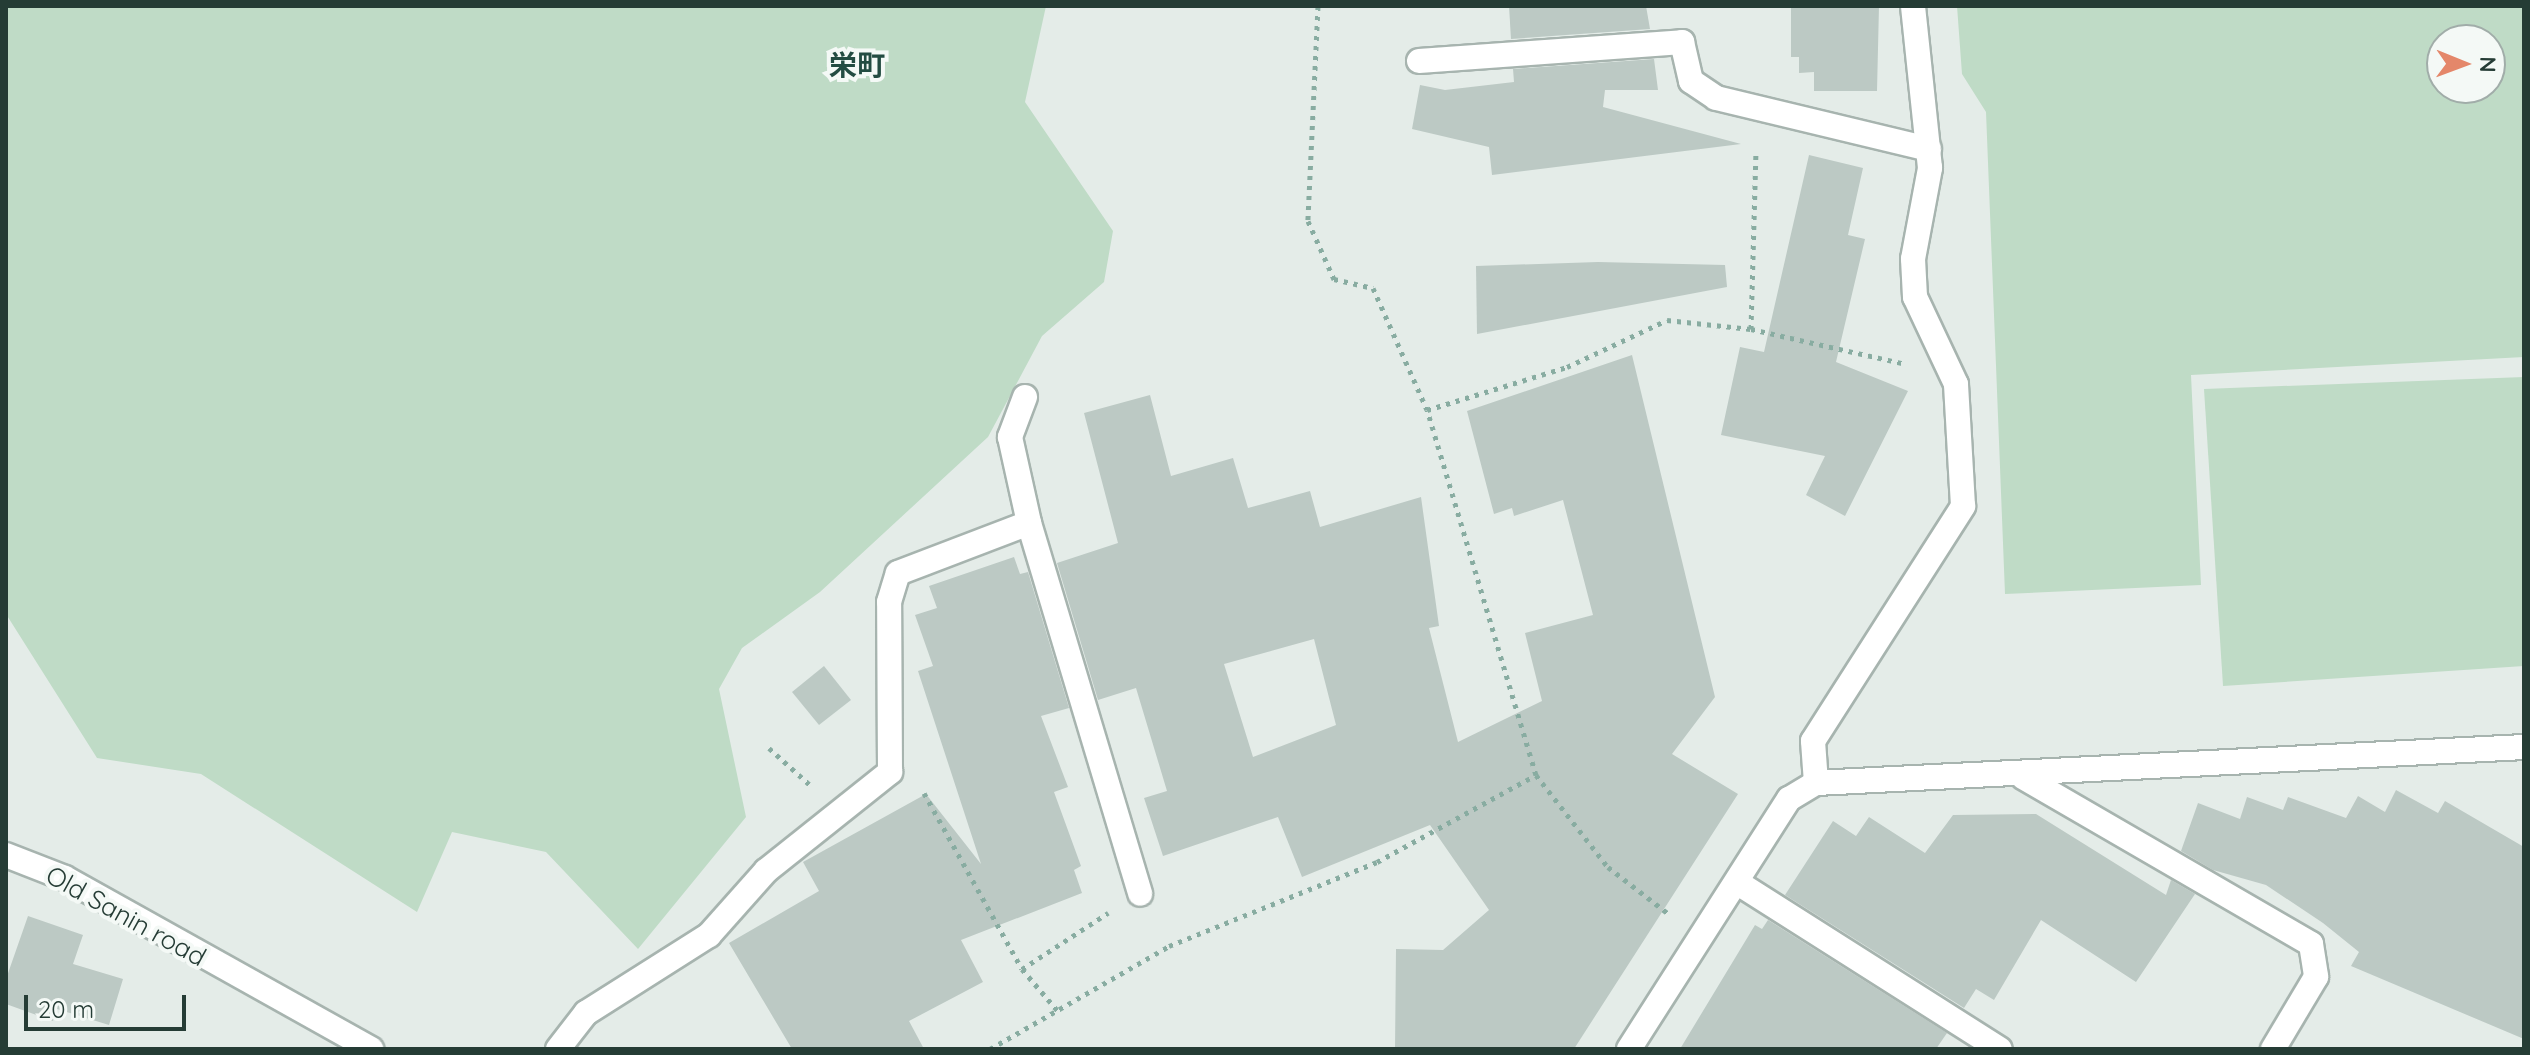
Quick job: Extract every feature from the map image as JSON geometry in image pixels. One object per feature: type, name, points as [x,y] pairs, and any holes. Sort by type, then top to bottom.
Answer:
[{"type":"street","points":[[1816,783],[1813,741],[1963,506],[1956,384],[1915,297],[1913,259],[1929,149],[1913,6]]},
{"type":"street","points":[[1419,61],[1682,42],[1691,81],[1716,98],[1929,149]]},
{"type":"street","points":[[1025,397],[1010,437],[1029,523],[1140,894]]},
{"type":"street","points":[[558,1049],[586,1013],[674,963],[709,935],[766,871],[842,815],[890,772],[889,602],[898,573],[1029,523]]},
{"type":"street","points":[[1629,1049],[1703,939],[1789,799],[1816,783],[2023,777],[2524,747]]},
{"type":"street","points":[[2023,777],[2311,944],[2316,977],[2273,1049]]},
{"type":"street","name":"Old Sanin road","points":[[6,855],[65,878],[371,1049]]},
{"type":"street","points":[[1738,883],[2000,1049]]},
{"type":"path","points":[[1318,6],[1308,221],[1334,279],[1373,288],[1427,410],[1536,775],[1608,867],[1703,939]]},
{"type":"path","points":[[1751,329],[1758,109]]},
{"type":"path","points":[[1427,410],[1567,367],[1667,320],[1751,329],[1887,357],[1956,384]]},
{"type":"path","points":[[769,748],[842,815]]},
{"type":"path","points":[[890,772],[914,775],[1022,969],[1058,1011]]},
{"type":"path","points":[[990,1049],[1169,946],[1377,862],[1536,775]]},
{"type":"path","points":[[1022,969],[1140,894]]},
{"type":"green space","points":[[6,6],[1046,6],[1025,102],[1113,231],[1104,282],[1042,336],[988,437],[820,592],[742,648],[719,689],[746,817],[638,949],[546,852],[452,832],[417,912],[201,774],[97,758],[6,614]]},
{"type":"green space","points":[[1957,6],[2524,6],[2524,357],[2191,375],[2201,585],[2005,594],[1986,112],[1962,74]]},
{"type":"green space","points":[[2524,377],[2524,666],[2223,686],[2204,389]]},
{"type":"building","points":[[1509,6],[1646,6],[1650,29],[1511,39]]},
{"type":"building","points":[[1791,6],[1879,6],[1877,91],[1814,91],[1814,72],[1799,73],[1799,57],[1791,57]]},
{"type":"building","points":[[1654,59],[1658,90],[1605,90],[1603,107],[1741,144],[1492,175],[1489,147],[1412,129],[1420,85],[1445,90],[1514,82],[1513,69]]},
{"type":"building","points":[[1809,155],[1863,168],[1848,235],[1865,239],[1836,362],[1908,391],[1845,516],[1806,495],[1825,456],[1721,435],[1740,347],[1764,352]]},
{"type":"building","points":[[1598,262],[1725,265],[1727,287],[1477,334],[1476,266]]},
{"type":"building","points":[[1632,355],[1715,697],[1672,754],[1738,794],[1574,1049],[1395,1049],[1396,949],[1443,950],[1489,910],[1430,825],[1302,877],[1278,817],[1163,856],[1144,798],[1167,791],[1136,688],[1098,700],[1057,563],[1118,543],[1084,413],[1150,395],[1171,476],[1233,458],[1248,508],[1310,491],[1320,527],[1421,497],[1439,626],[1429,628],[1458,742],[1542,701],[1525,633],[1593,615],[1563,500],[1514,516],[1512,508],[1494,514],[1467,411]],"holes":[[[1314,639],[1336,725],[1253,757],[1224,664]]]},
{"type":"building","points":[[1014,557],[1020,574],[1028,572],[1069,708],[1041,716],[1068,787],[1054,792],[1081,866],[1074,870],[1082,893],[961,940],[983,982],[909,1021],[924,1049],[792,1049],[729,943],[819,891],[803,862],[926,794],[981,864],[918,671],[933,666],[915,615],[937,608],[929,586]]},
{"type":"building","points":[[824,666],[851,700],[819,725],[792,692]]},
{"type":"building","points":[[2396,790],[2438,813],[2445,801],[2524,847],[2524,1039],[2351,966],[2359,952],[2323,923],[2266,885],[2213,870],[2181,851],[2198,803],[2240,819],[2247,797],[2283,810],[2288,797],[2346,818],[2358,796],[2385,812]]},
{"type":"building","points":[[2036,814],[2166,895],[2171,880],[2195,894],[2136,982],[2041,920],[1994,1000],[1976,989],[1964,1008],[1785,895],[1833,821],[1856,836],[1869,817],[1925,853],[1953,815]]},
{"type":"building","points":[[28,916],[83,935],[73,964],[123,979],[109,1025],[57,1009],[53,1021],[6,1004],[6,979]]},
{"type":"building","points":[[1768,920],[1947,1033],[1936,1049],[1680,1049],[1755,925],[1762,929]]},
{"type":"district","name":"栄町","points":[[857,65]]}]
